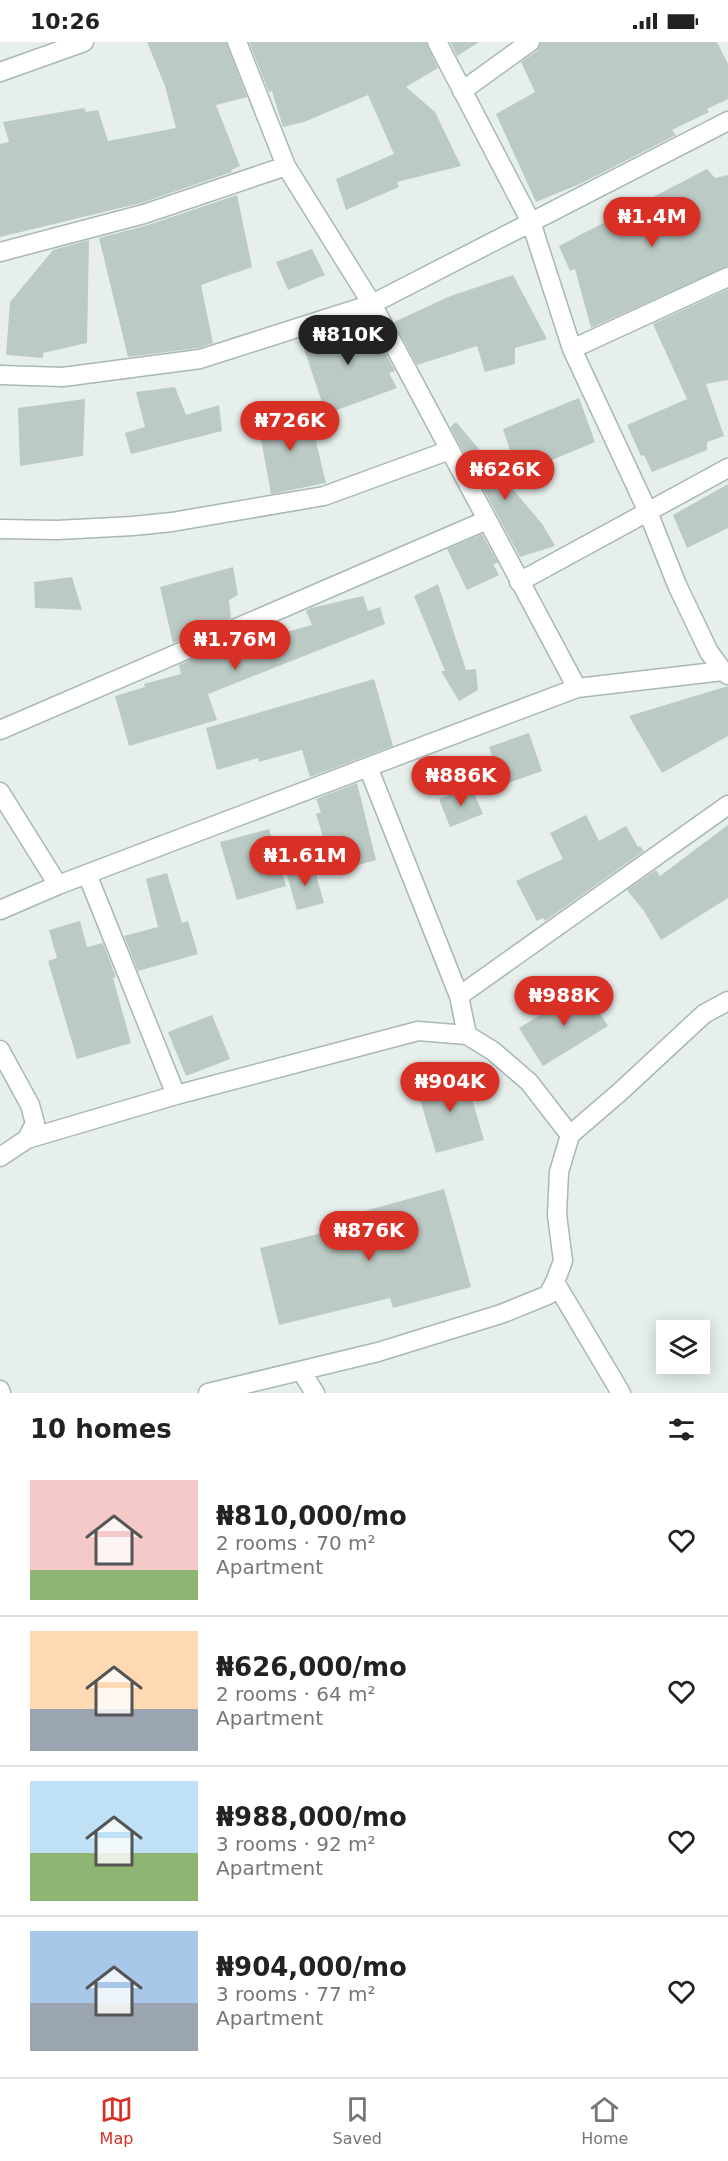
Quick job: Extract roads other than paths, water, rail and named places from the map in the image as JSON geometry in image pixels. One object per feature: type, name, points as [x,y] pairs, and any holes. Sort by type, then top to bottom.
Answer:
[{"type":"street","points":[[0,72],[84,42]]},
{"type":"street","points":[[237,42],[286,166],[372,303],[577,688]]},
{"type":"street","points":[[437,42],[531,222],[572,349],[648,512],[677,585],[709,652],[726,673]]},
{"type":"street","points":[[462,91],[530,42]]},
{"type":"street","points":[[0,375],[63,377],[200,359],[372,303],[728,120]]},
{"type":"street","points":[[0,252],[144,214],[286,166]]},
{"type":"street","points":[[572,349],[728,277]]},
{"type":"street","points":[[0,529],[57,530],[172,522],[324,496],[450,450]]},
{"type":"street","points":[[519,582],[728,468]]},
{"type":"street","points":[[0,730],[487,519]]},
{"type":"street","points":[[0,910],[58,885],[577,688],[726,673]]},
{"type":"street","points":[[368,767],[459,996],[467,1035]]},
{"type":"street","points":[[0,792],[58,885]]},
{"type":"street","points":[[459,996],[728,805]]},
{"type":"street","points":[[87,874],[176,1095]]},
{"type":"street","points":[[208,1393],[378,1352],[501,1314],[548,1294],[563,1261],[557,1215],[560,1172],[570,1135],[704,1014],[728,1001]]},
{"type":"street","points":[[0,1157],[27,1139],[176,1095],[417,1031],[467,1035],[493,1051],[529,1082],[570,1135]]},
{"type":"street","points":[[0,1050],[30,1105],[35,1123],[27,1139]]},
{"type":"street","points":[[555,1282],[621,1393]]},
{"type":"street","points":[[301,1371],[315,1393]]}]
